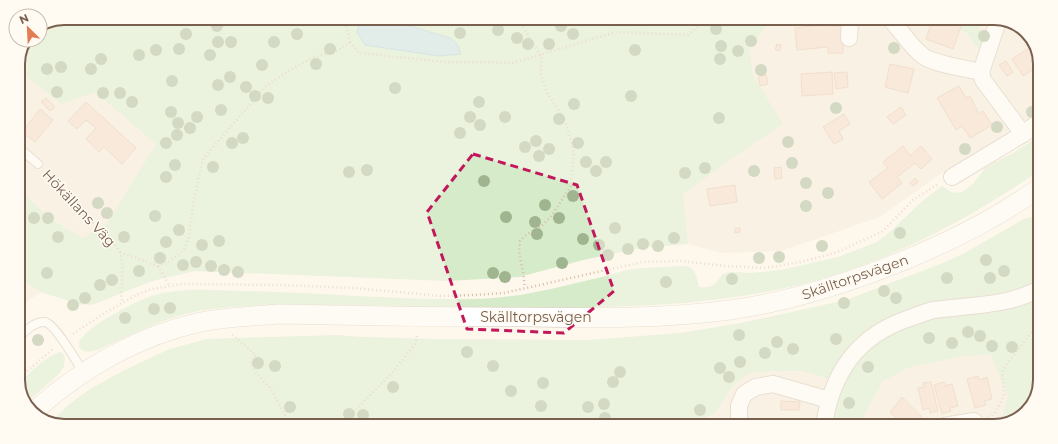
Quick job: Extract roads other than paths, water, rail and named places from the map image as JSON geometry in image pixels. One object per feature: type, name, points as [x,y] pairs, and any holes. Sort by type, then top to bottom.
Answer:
[{"type":"street","points":[[849,38],[850,25]]},
{"type":"street","points":[[895,25],[925,58],[938,63],[981,72]]},
{"type":"street","points":[[997,25],[981,72],[983,80],[1023,134]]},
{"type":"street","points":[[952,177],[1033,126]]},
{"type":"street","name":"Skälltorpsvägen","points":[[38,408],[66,384],[115,353],[149,338],[202,322],[280,314],[618,318],[660,317],[732,310],[804,295],[847,283],[923,253],[1004,212],[1033,192]]},
{"type":"street","points":[[825,419],[829,400],[844,367],[861,347],[874,335],[892,324],[932,311],[1008,301],[1033,292]]},
{"type":"street","points":[[739,419],[739,406],[744,394],[756,387],[773,384],[829,400]]},
{"type":"lane","name":"Hökällans Väg","points":[[25,153],[38,164]]},
{"type":"lane","points":[[25,332],[35,324],[45,322],[49,324],[63,341],[83,372]]},
{"type":"water","points":[[359,25],[407,25],[450,38],[457,44],[461,54],[439,56],[365,45],[357,32]]}]
